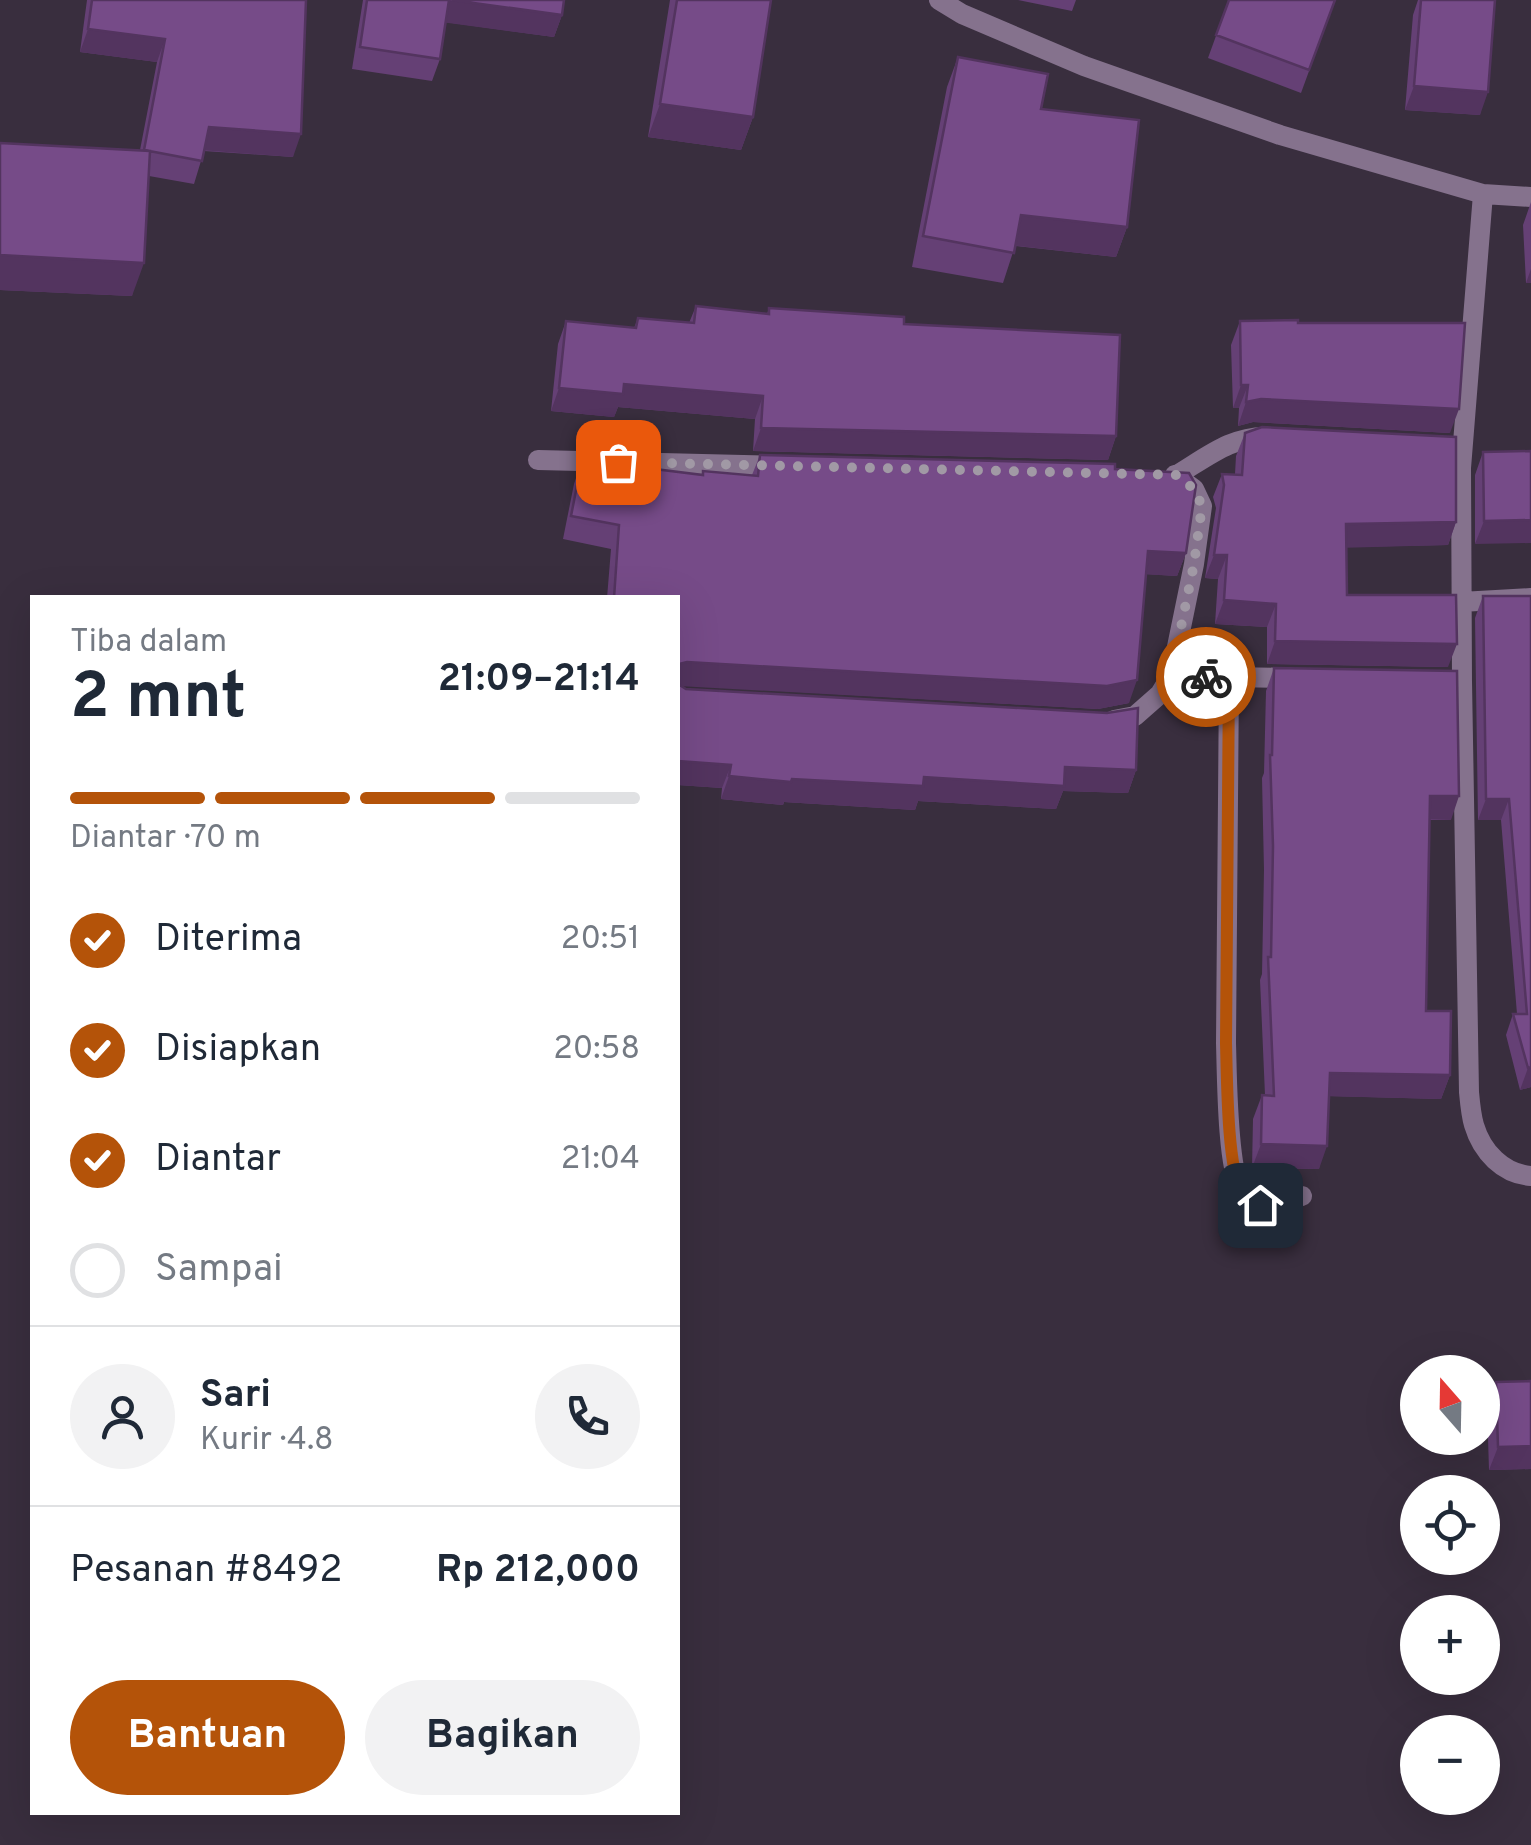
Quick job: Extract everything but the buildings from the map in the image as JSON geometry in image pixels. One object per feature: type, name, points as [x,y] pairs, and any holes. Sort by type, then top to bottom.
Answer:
[{"type":"street","points":[[940,0],[962,14],[1120,78],[1280,135],[1483,194],[1531,197]]},
{"type":"street","points":[[1483,194],[1454,447],[1462,602],[1452,681],[1469,1092],[1474,1125],[1490,1156],[1516,1175],[1531,1176]]},
{"type":"street","points":[[1099,722],[1135,716],[1160,694],[1171,676],[1202,506],[1194,489],[1166,475],[1237,440],[1252,436],[1290,438]]},
{"type":"street","points":[[538,460],[797,466]]},
{"type":"street","points":[[1462,602],[1531,598]]},
{"type":"street","points":[[1171,676],[1307,678]]},
{"type":"street","points":[[1229,677],[1226,1043],[1234,1165],[1242,1190],[1260,1205],[1302,1196]]},
{"type":"way so far","points":[[618,462],[1176,475],[1194,489],[1202,506],[1171,676],[1206,677]]},
{"type":"route","points":[[1206,677],[1229,677],[1228,1103],[1234,1165],[1242,1190],[1260,1205]]}]
